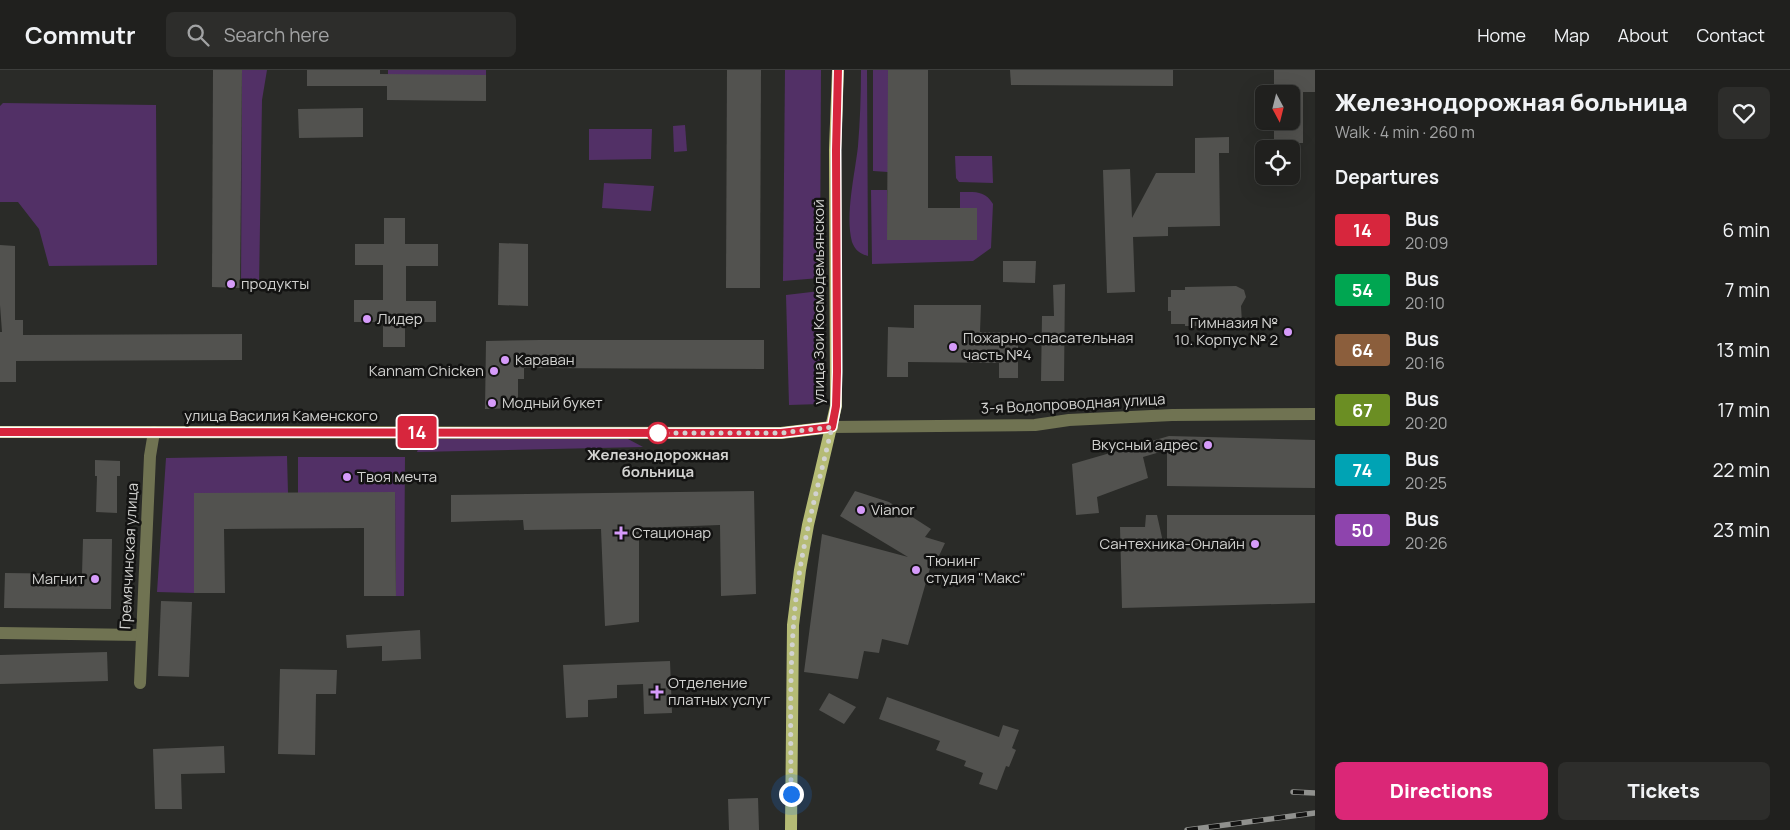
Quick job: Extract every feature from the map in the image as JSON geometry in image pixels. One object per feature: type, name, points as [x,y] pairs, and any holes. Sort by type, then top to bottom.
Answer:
[{"type":"main road","name":"улица Зои Космодемьянской","points":[[791,830],[793,625],[808,525],[836,406],[836,150],[838,70]]},
{"type":"main road","name":"улица Василия Каменского","points":[[0,432],[781,433],[832,427]]},
{"type":"street","name":"3-я Водопроводная улица","points":[[832,427],[1035,425],[1069,420],[1172,415],[1315,414]]},
{"type":"street","name":"Гремячинская улица","points":[[140,683],[150,456],[154,432]]},
{"type":"street","points":[[0,633],[141,635]]},
{"type":"shaded area","points":[[242,70],[267,70],[262,100],[259,287],[241,288]]},
{"type":"shaded area","points":[[388,70],[486,70],[486,75],[388,75]]},
{"type":"shaded area","points":[[785,70],[821,70],[820,278],[783,281]]},
{"type":"shaded area","points":[[861,70],[867,70],[868,256],[858,251],[853,245],[850,231],[851,194],[858,146]]},
{"type":"shaded area","points":[[873,70],[888,70],[888,172],[873,171]]},
{"type":"shaded area","points":[[3,103],[156,105],[157,265],[49,266],[39,229],[18,202],[0,202],[0,106]]},
{"type":"shaded area","points":[[685,125],[687,151],[674,152],[673,126]]},
{"type":"shaded area","points":[[589,129],[652,129],[651,159],[589,160]]},
{"type":"shaded area","points":[[955,156],[992,156],[993,183],[959,182],[956,178]]},
{"type":"shaded area","points":[[604,183],[654,186],[651,211],[602,208]]},
{"type":"shaded area","points":[[871,190],[887,190],[888,240],[977,240],[977,208],[960,208],[960,192],[983,194],[993,204],[991,248],[973,261],[872,264]]},
{"type":"shaded area","points":[[820,291],[821,404],[789,405],[786,295]]},
{"type":"shaded area","points":[[605,437],[628,439],[643,447],[417,452],[423,442],[433,438]]},
{"type":"shaded area","points":[[287,456],[288,493],[194,493],[194,593],[157,592],[166,458]]},
{"type":"shaded area","points":[[298,457],[405,457],[404,596],[396,596],[395,493],[298,493]]},
{"type":"building","points":[[213,70],[242,70],[240,288],[212,287]]},
{"type":"building","points":[[307,70],[380,70],[380,74],[486,75],[486,101],[387,100],[387,86],[307,86]]},
{"type":"building","points":[[727,70],[761,70],[760,288],[726,288]]},
{"type":"building","points":[[888,70],[928,70],[928,208],[977,208],[977,240],[887,240]]},
{"type":"building","points":[[1010,70],[1173,70],[1173,86],[1011,85]]},
{"type":"building","points":[[1274,70],[1315,70],[1315,92],[1303,92],[1303,143],[1300,143],[1300,140],[1274,140],[1274,130],[1300,130],[1300,85],[1274,85]]},
{"type":"building","points":[[363,108],[363,137],[299,138],[298,109]]},
{"type":"building","points":[[1229,137],[1229,153],[1219,153],[1220,226],[1168,227],[1168,236],[1133,237],[1135,292],[1107,293],[1103,170],[1130,169],[1132,218],[1156,173],[1195,173],[1195,138]]},
{"type":"building","points":[[384,218],[405,218],[405,244],[438,244],[438,266],[406,266],[406,301],[436,301],[436,322],[405,322],[405,347],[383,347],[383,322],[354,322],[354,300],[383,300],[383,265],[355,265],[355,244],[384,244]]},
{"type":"building","points":[[499,243],[528,244],[528,306],[498,305]]},
{"type":"building","points":[[0,245],[15,246],[15,320],[23,320],[23,335],[242,334],[242,360],[16,361],[16,382],[0,382],[0,332],[2,332]]},
{"type":"building","points":[[1003,261],[1036,261],[1035,283],[1003,282]]},
{"type":"building","points":[[1065,284],[1064,381],[1041,381],[1042,316],[1054,316],[1053,285]]},
{"type":"building","points":[[1236,286],[1244,290],[1246,297],[1241,306],[1242,323],[1228,324],[1228,326],[1213,326],[1213,328],[1171,324],[1171,311],[1168,311],[1168,297],[1171,297],[1171,290],[1185,290],[1185,287]]},
{"type":"building","name":"Пожарно-спасательная часть №4","points":[[914,305],[981,305],[980,332],[1018,333],[1018,378],[999,378],[999,363],[908,362],[908,377],[887,377],[888,327],[914,328]]},
{"type":"building","points":[[764,340],[764,369],[524,368],[524,379],[518,379],[518,408],[485,409],[486,341]]},
{"type":"building","points":[[1169,436],[1315,440],[1315,488],[1167,486],[1167,450],[1143,457],[1148,478],[1097,497],[1099,513],[1076,515],[1072,464]]},
{"type":"building","points":[[95,460],[120,461],[120,476],[117,476],[117,513],[96,512],[97,476],[95,476]]},
{"type":"building","points":[[754,491],[756,594],[721,596],[720,525],[639,528],[639,622],[605,626],[601,529],[524,530],[523,520],[451,522],[451,495]]},
{"type":"building","points":[[855,491],[889,502],[931,529],[925,537],[945,543],[937,560],[933,558],[908,645],[882,639],[879,653],[864,651],[858,679],[804,672],[822,534],[908,557],[840,516]]},
{"type":"building","points":[[395,492],[396,596],[364,596],[364,528],[224,529],[225,593],[194,593],[194,493]]},
{"type":"building","points":[[1146,515],[1157,515],[1163,542],[1167,541],[1167,515],[1315,515],[1315,603],[1122,608],[1120,527],[1145,527]]},
{"type":"building","points":[[83,539],[112,539],[111,609],[4,608],[5,573],[82,574]]},
{"type":"building","points":[[161,601],[192,602],[189,677],[158,676]]},
{"type":"building","points":[[420,630],[421,659],[382,661],[382,646],[347,648],[346,635]]},
{"type":"building","points":[[107,652],[108,681],[0,684],[0,655]]},
{"type":"building","name":"Отделение платных услуг","points":[[670,661],[672,713],[644,714],[643,684],[617,685],[617,698],[588,700],[588,717],[566,718],[563,665]]},
{"type":"building","points":[[280,669],[337,670],[336,694],[316,694],[315,755],[278,754]]},
{"type":"building","points":[[829,693],[856,707],[844,724],[819,710]]},
{"type":"building","points":[[887,697],[999,737],[1003,725],[1019,730],[1012,748],[1016,750],[1009,767],[1006,766],[997,790],[979,784],[983,773],[964,766],[966,761],[936,750],[940,741],[879,719]]},
{"type":"building","points":[[224,746],[225,773],[181,774],[182,809],[155,809],[153,749]]},
{"type":"building","points":[[758,798],[759,830],[729,830],[728,799]]},
{"type":"railway","points":[[1293,792],[1315,793]]},
{"type":"railway","points":[[1187,830],[1315,813]]},
{"type":"bus line","name":"14","points":[[0,432],[781,433],[832,427],[836,406],[837,372],[836,150],[838,70]]},
{"type":"place","name":"продукты","points":[[231,284]]},
{"type":"place","name":"Лидер","points":[[367,319]]},
{"type":"place","name":"Гимназия № 10. Корпус № 2","points":[[1288,332]]},
{"type":"place","name":"Пожарно-спасательная часть №4","points":[[953,347]]},
{"type":"place","name":"Караван","points":[[505,360]]},
{"type":"place","name":"Kannam Chicken","points":[[494,371]]},
{"type":"place","name":"Модный букет","points":[[492,403]]},
{"type":"place","name":"Железнодорожная больница","points":[[658,433]]},
{"type":"place","name":"Вкусный адрес","points":[[1208,445]]},
{"type":"place","name":"Твоя мечта","points":[[347,477]]},
{"type":"place","name":"Vianor","points":[[861,510]]},
{"type":"place","name":"Стационар","points":[[621,533]]},
{"type":"place","name":"Сантехника-Онлайн","points":[[1255,544]]},
{"type":"place","name":"Тюнинг студия \"Макс\"","points":[[916,570]]},
{"type":"place","name":"Магнит","points":[[95,579]]},
{"type":"place","name":"Отделение платных услуг","points":[[657,692]]},
{"type":"route","points":[[658,433],[781,433],[832,427],[808,525],[793,625],[791,794]]}]
